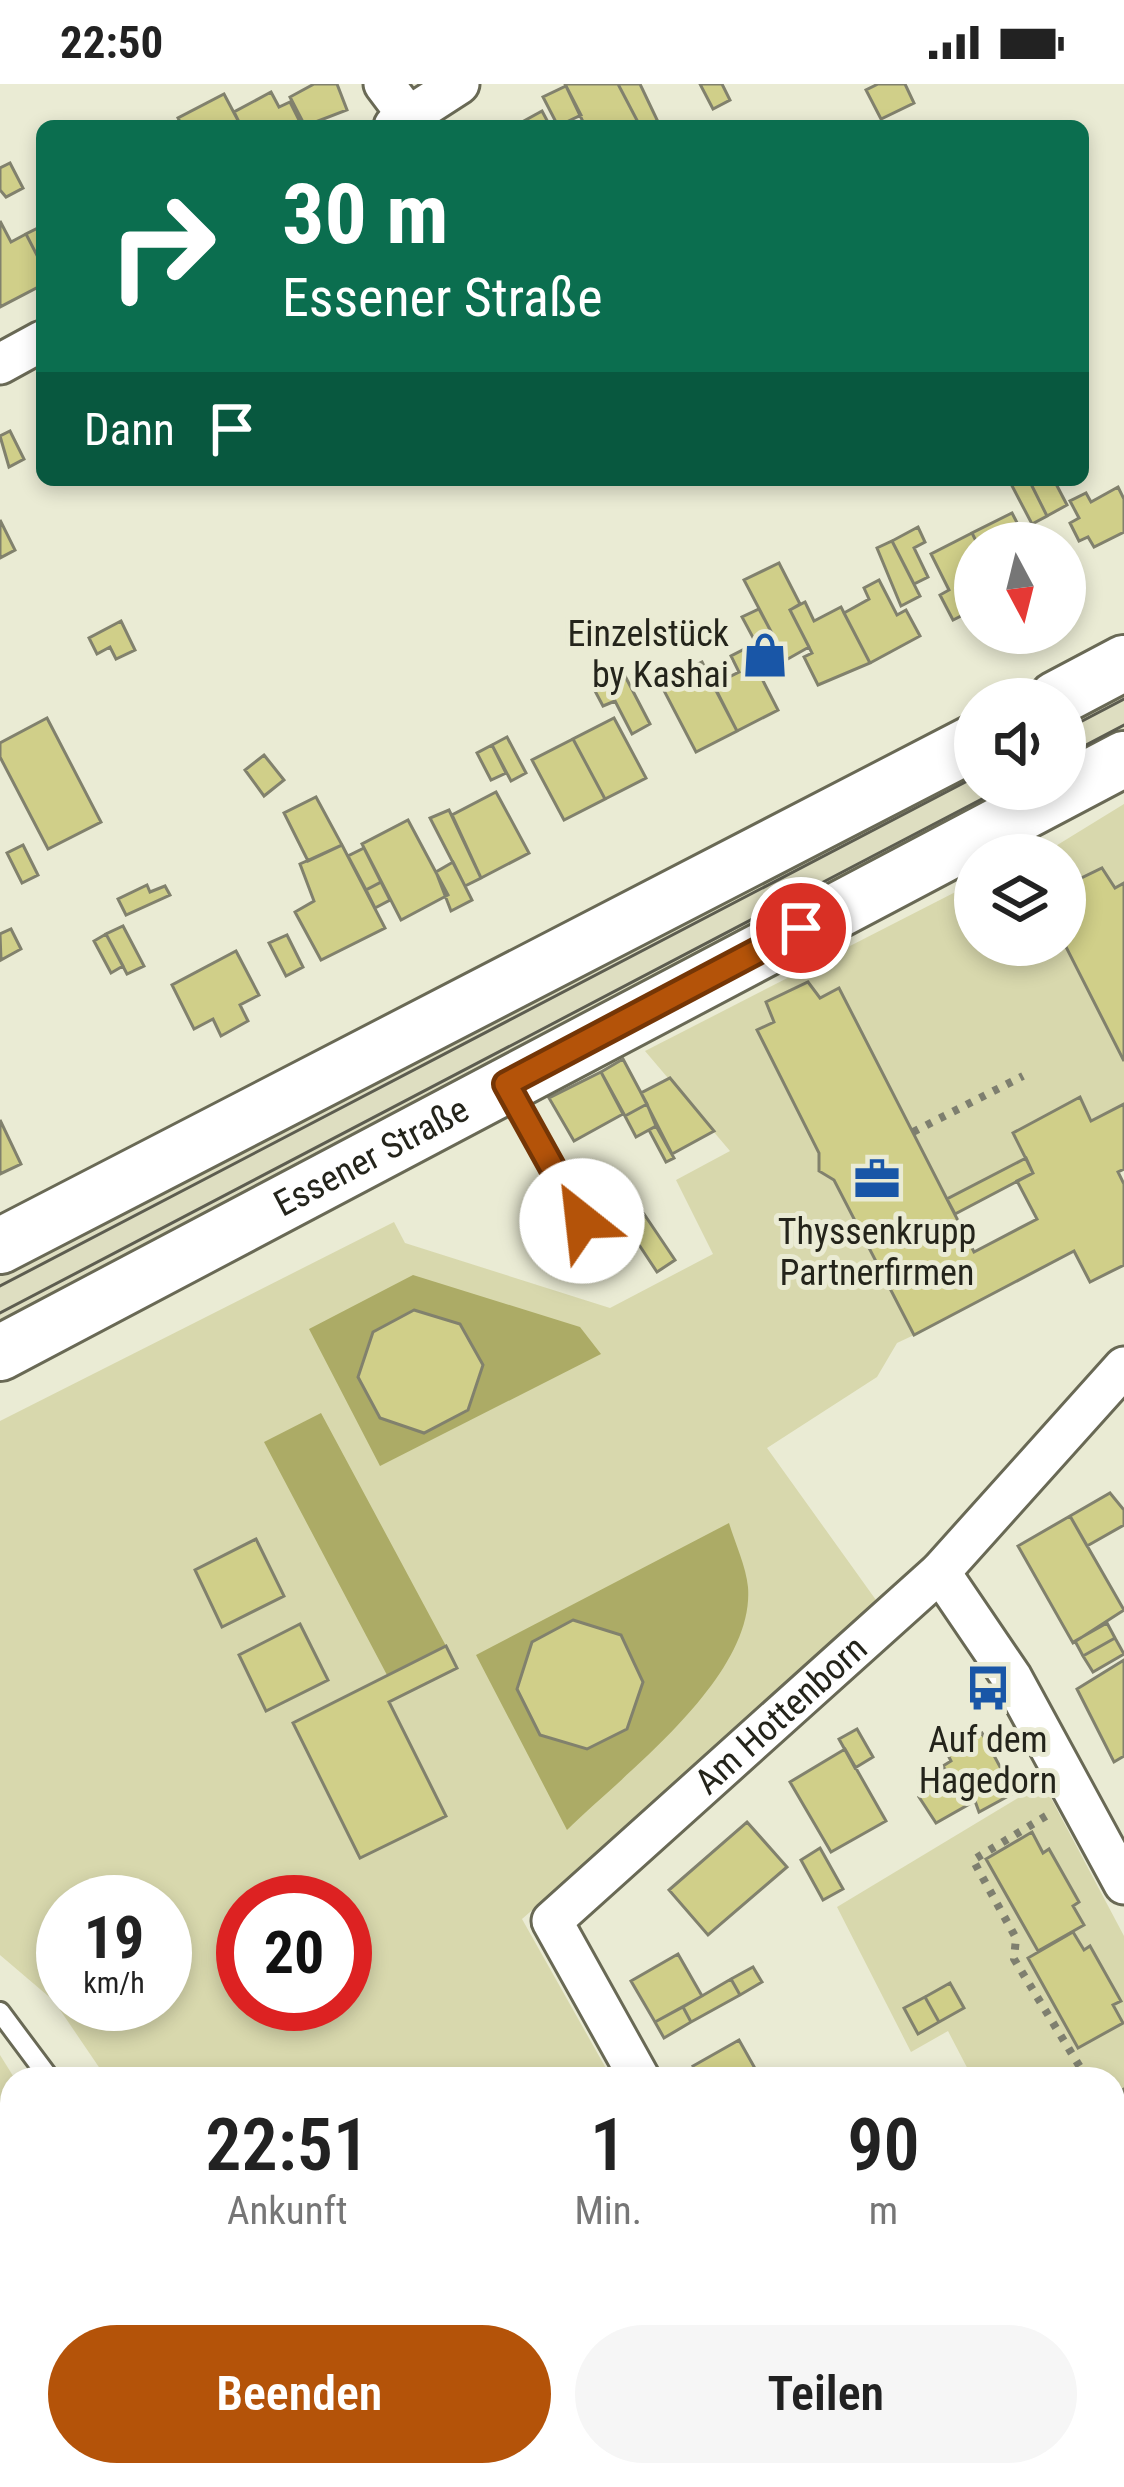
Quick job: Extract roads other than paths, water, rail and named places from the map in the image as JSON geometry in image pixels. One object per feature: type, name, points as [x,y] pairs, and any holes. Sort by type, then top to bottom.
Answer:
[{"type":"main road","points":[[1086,683],[1124,663]]},
{"type":"main road","points":[[0,1246],[954,753]]},
{"type":"main road","name":"Essener Straße","points":[[0,1353],[1124,759]]},
{"type":"street","points":[[384,84],[401,120]]},
{"type":"street","points":[[403,120],[459,84]]},
{"type":"street","points":[[0,364],[36,344]]},
{"type":"street","name":"Am Hottenborn","points":[[633,2067],[552,1921],[940,1572],[1124,1366]]},
{"type":"street","points":[[940,1572],[1012,1678],[1124,1884]]},
{"type":"lane","points":[[506,1084],[582,1221]]},
{"type":"lane","points":[[0,2012],[41,2067]]},
{"type":"tram line","points":[[1086,719],[1124,699]]},
{"type":"tram line","points":[[1086,745],[1124,725]]},
{"type":"tram line","points":[[0,1286],[954,788]]},
{"type":"tram line","points":[[0,1313],[961,810]]},
{"type":"place","name":"Einzelstück by Kashai","points":[[765,655]]},
{"type":"place","name":"Thyssenkrupp Partnerfirmen","points":[[877,1179]]},
{"type":"place","name":"Auf dem Hagedorn","points":[[988,1688]]}]
